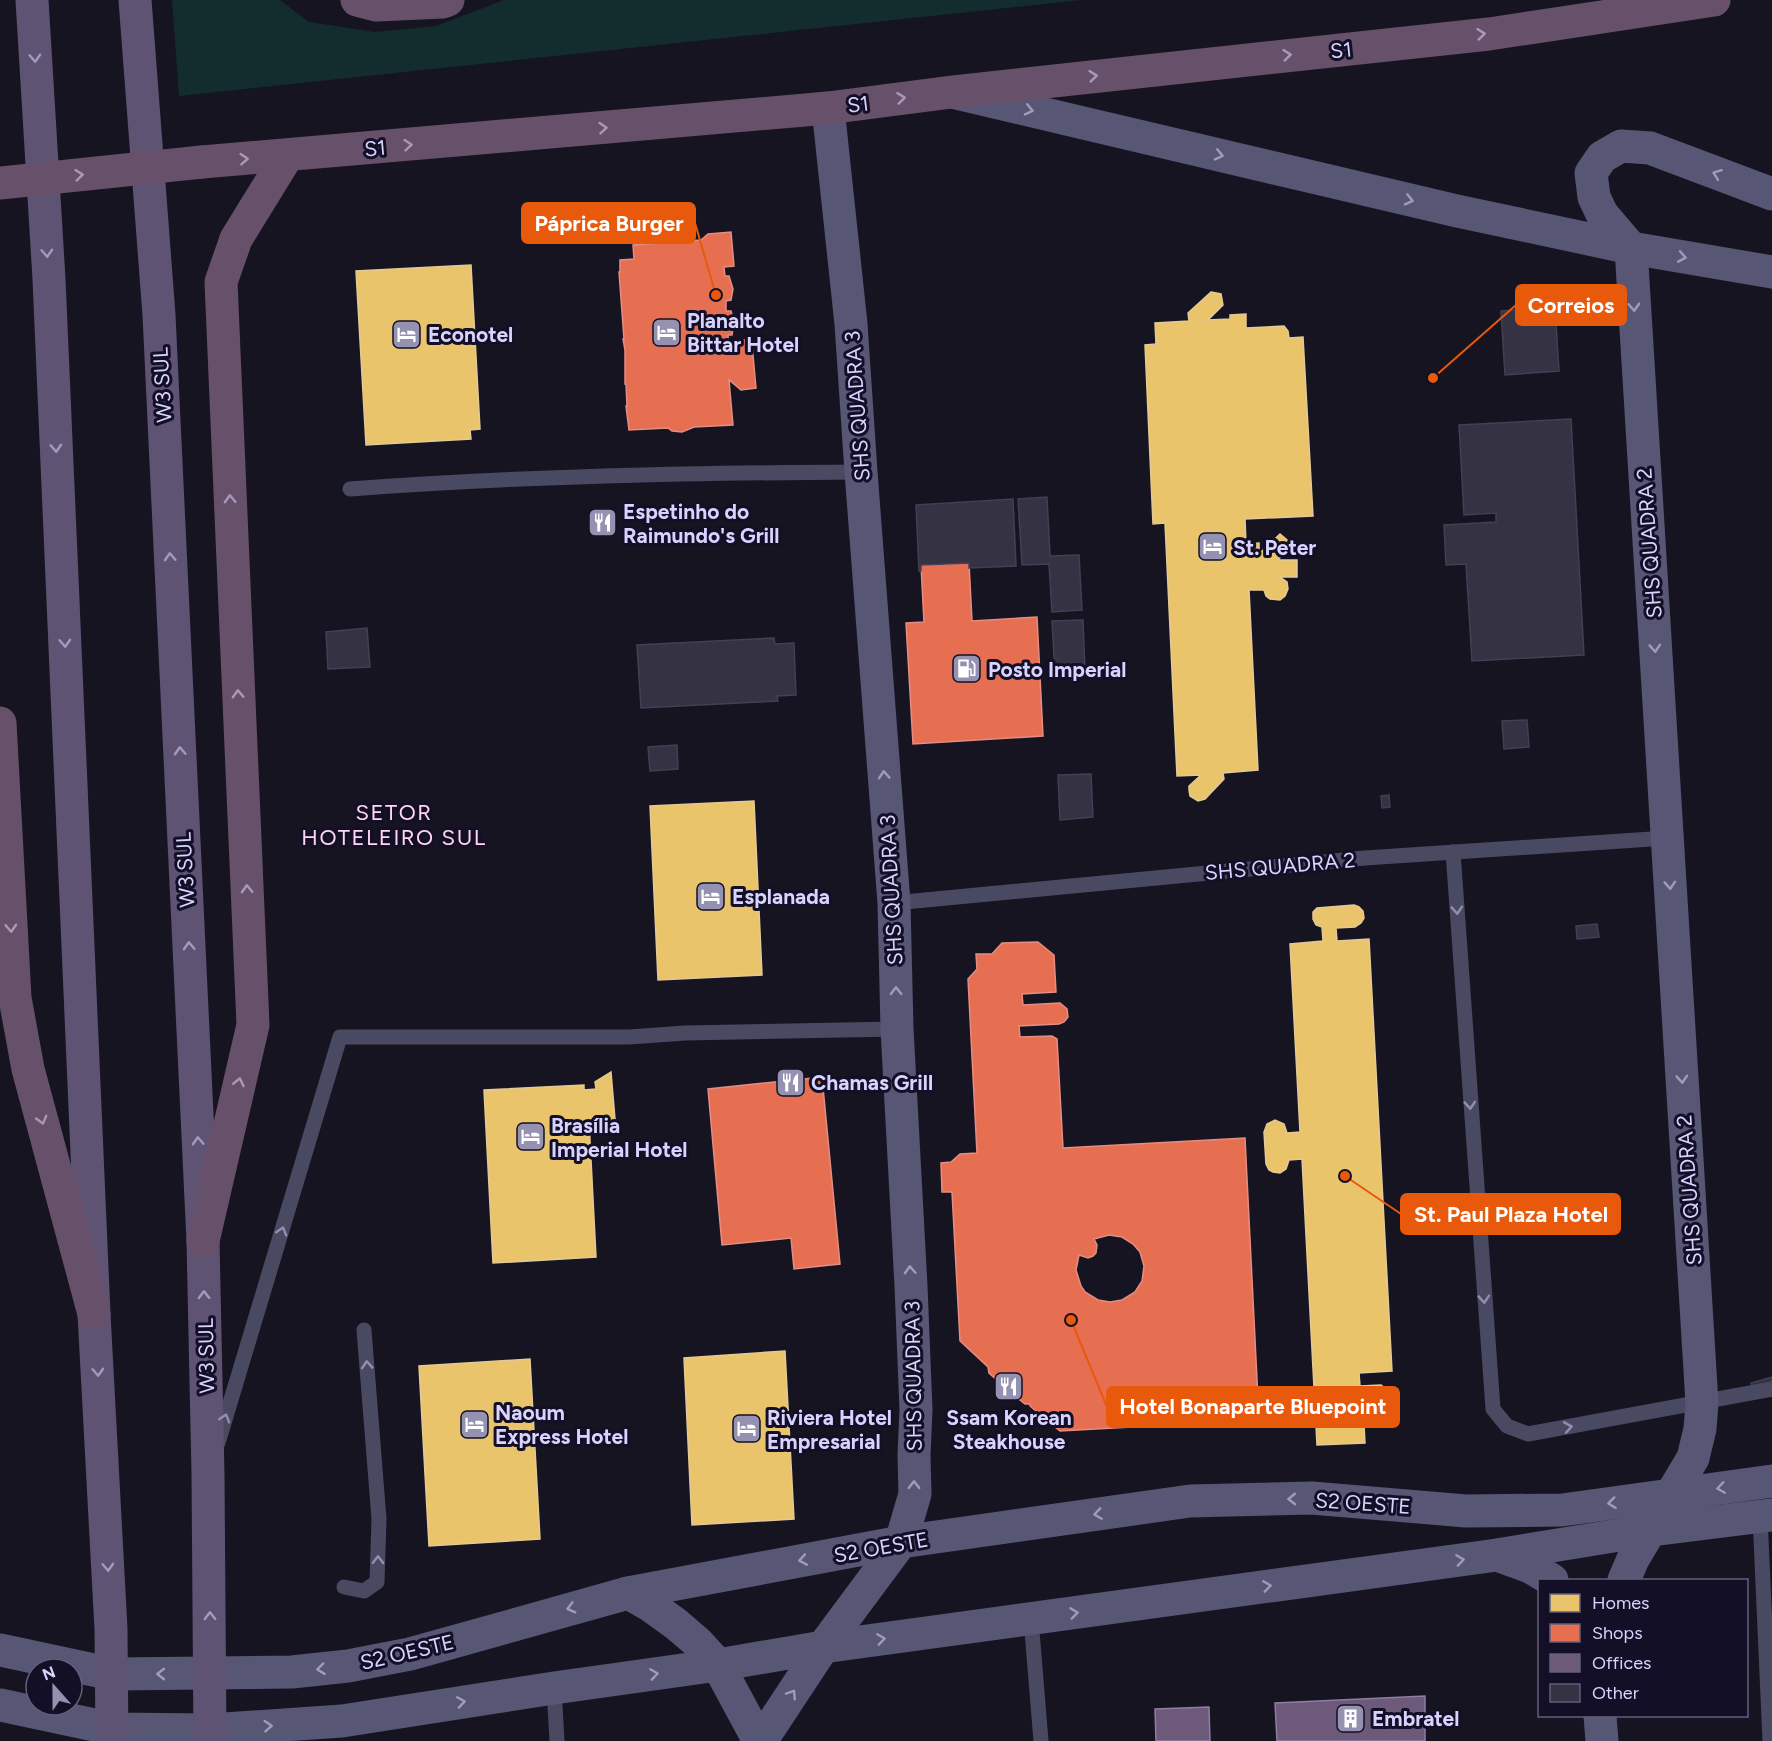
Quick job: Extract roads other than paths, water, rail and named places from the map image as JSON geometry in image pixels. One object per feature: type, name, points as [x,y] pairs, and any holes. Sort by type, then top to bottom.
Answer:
[{"type":"highway","points":[[357,0],[376,5],[448,0]]},
{"type":"highway","name":"S1","points":[[0,183],[202,162],[828,108],[952,92],[1489,34],[1714,0]]},
{"type":"highway","points":[[203,1241],[253,1025],[221,282],[236,239],[287,156]]},
{"type":"highway","points":[[0,723],[15,998],[28,1070],[94,1314]]},
{"type":"main road","points":[[32,0],[49,279],[94,1314],[111,1629],[112,1735]]},
{"type":"main road","name":"W3 SUL","points":[[135,0],[159,315],[203,1241],[210,1736]]},
{"type":"main road","points":[[952,92],[1457,211],[1631,248],[1772,272]]},
{"type":"main road","name":"SHS QUADRA 3","points":[[760,1741],[823,1647],[902,1542],[915,1494],[916,1410],[897,1029],[894,903],[851,324],[828,108]]},
{"type":"main road","points":[[1631,248],[1602,214],[1594,197],[1591,173],[1602,157],[1621,146],[1650,148],[1772,194]]},
{"type":"main road","name":"SHS QUADRA 2","points":[[1625,1579],[1633,1559],[1693,1458],[1701,1430],[1702,1403],[1631,248]]},
{"type":"main road","name":"S2 OESTE","points":[[0,1650],[112,1674],[292,1672],[348,1666],[400,1656],[628,1593],[902,1542],[1190,1502],[1312,1498],[1466,1511],[1562,1510],[1772,1481]]},
{"type":"main road","points":[[0,1705],[112,1735],[210,1736],[343,1726],[554,1688],[718,1665],[823,1647],[1497,1555],[1650,1530],[1766,1515]]},
{"type":"main road","points":[[1497,1555],[1530,1567],[1549,1579]]},
{"type":"main road","points":[[628,1593],[676,1624],[718,1665],[760,1741]]},
{"type":"main road","points":[[1600,1717],[1602,1741]]},
{"type":"lane","points":[[351,489],[589,476],[861,472]]},
{"type":"lane","name":"SHS QUADRA 2","points":[[894,903],[1354,859],[1667,838]]},
{"type":"lane","points":[[1453,852],[1493,1409],[1507,1426],[1528,1434],[1772,1389]]},
{"type":"lane","points":[[208,1474],[340,1037],[629,1037],[686,1033],[897,1029]]},
{"type":"lane","points":[[344,1587],[364,1591],[377,1582],[378,1570],[379,1519],[364,1330]]},
{"type":"lane","points":[[1766,1515],[1770,1741]]},
{"type":"lane","points":[[1031,1619],[1041,1741]]},
{"type":"lane","points":[[554,1688],[557,1741]]},
{"type":"place","name":"Páprica Burger","points":[[716,295]]},
{"type":"place","name":"Planalto Bittar Hotel","points":[[666,332]]},
{"type":"place","name":"Econotel","points":[[407,334]]},
{"type":"place","name":"Correios","points":[[1433,378]]},
{"type":"place","name":"Espetinho do Raimundo's Grill","points":[[602,523]]},
{"type":"place","name":"St. Peter","points":[[1212,547]]},
{"type":"place","name":"Posto Imperial","points":[[967,669]]},
{"type":"place","name":"Esplanada","points":[[711,896]]},
{"type":"place","name":"Chamas Grill","points":[[790,1082]]},
{"type":"place","name":"Brasília Imperial Hotel","points":[[530,1137]]},
{"type":"place","name":"St. Paul Plaza Hotel","points":[[1345,1176]]},
{"type":"place","name":"Hotel Bonaparte Bluepoint","points":[[1071,1320]]},
{"type":"place","name":"Ssam Korean Steakhouse","points":[[1009,1386]]},
{"type":"place","name":"Naoum Express Hotel","points":[[474,1424]]},
{"type":"place","name":"Riviera Hotel Empresarial","points":[[746,1429]]},
{"type":"place","name":"Embratel","points":[[1351,1718]]},
{"type":"district","name":"SETOR HOTELEIRO SUL","points":[[394,824]]}]
